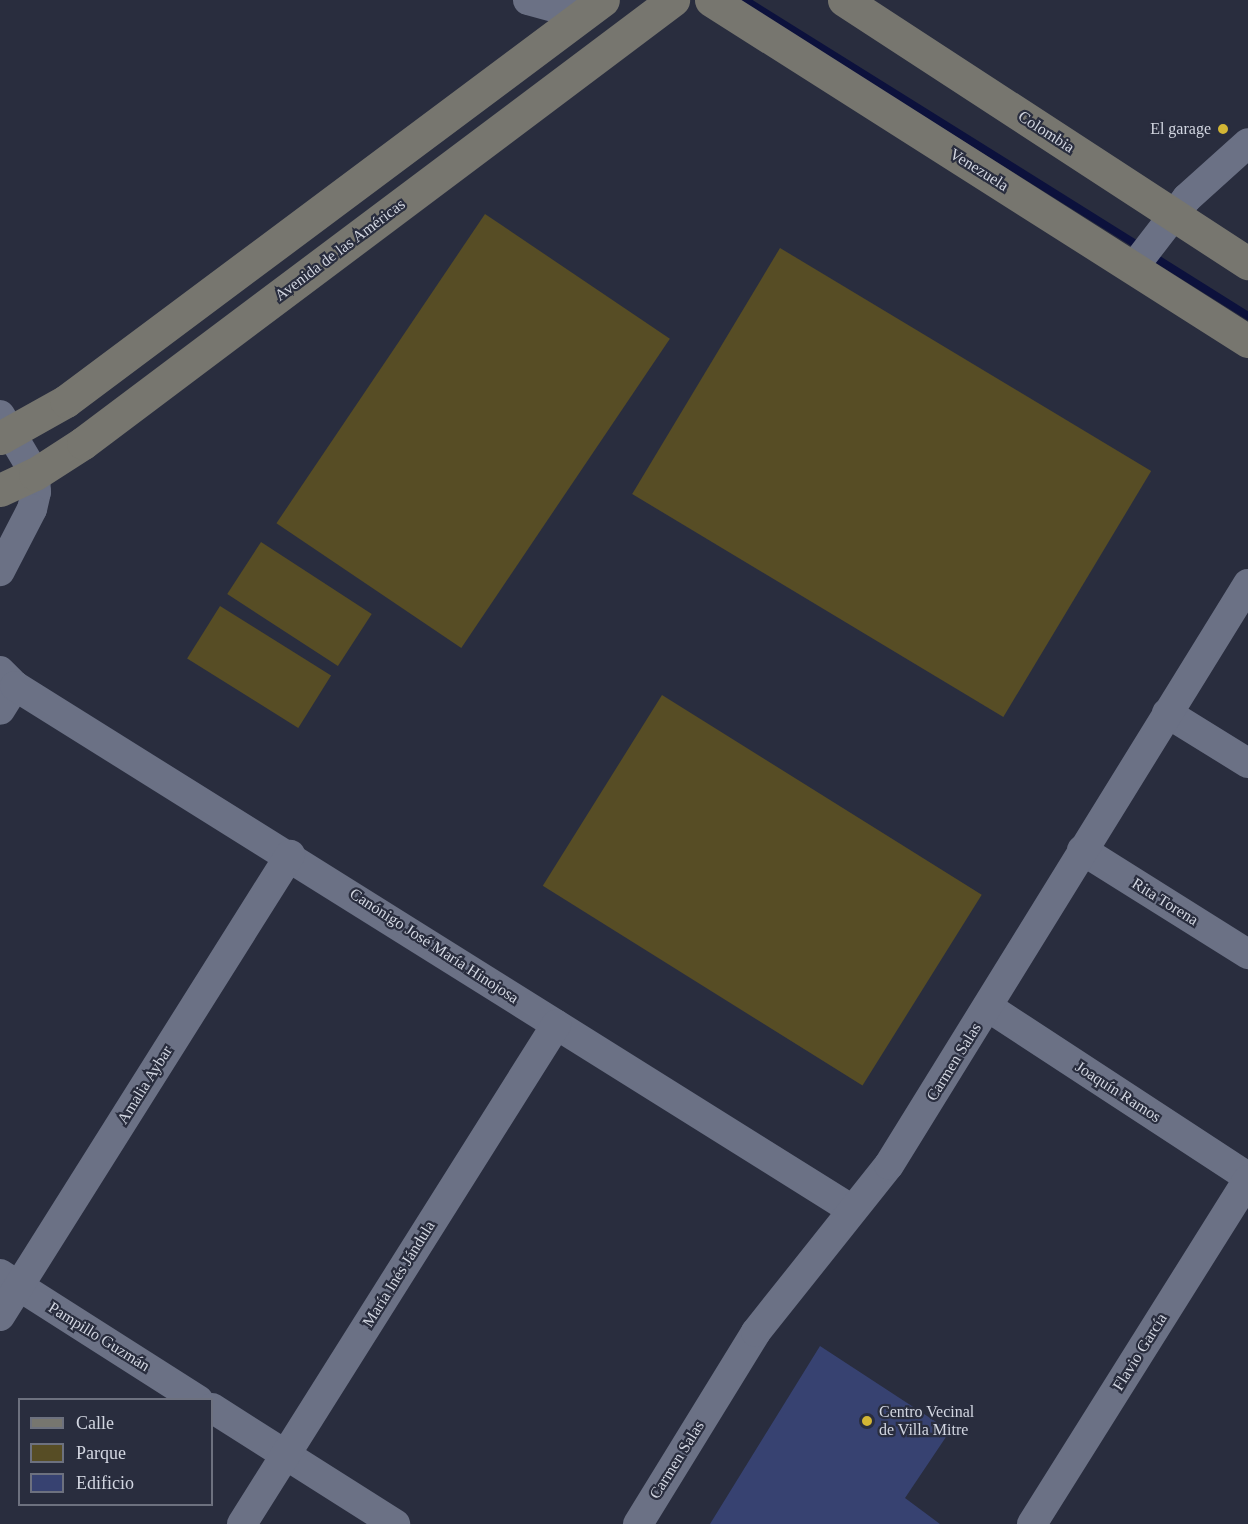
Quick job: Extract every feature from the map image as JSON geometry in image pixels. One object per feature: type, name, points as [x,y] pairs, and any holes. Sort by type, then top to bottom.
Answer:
[{"type":"main road","name":"Avenida de las Américas","points":[[0,490],[35,474],[82,444],[673,0]]},
{"type":"main road","name":"Venezuela","points":[[711,0],[1248,341]]},
{"type":"main road","name":"Colombia","points":[[844,0],[1248,263]]},
{"type":"main road","points":[[4,428],[66,401],[593,8]]},
{"type":"street","points":[[528,0],[593,8]]},
{"type":"street","points":[[1133,268],[1172,214],[1248,143]]},
{"type":"street","points":[[0,571],[32,509],[35,474],[4,428]]},
{"type":"street","name":"Carmen Salas","points":[[638,1524],[756,1332],[888,1165],[988,1007],[1167,713],[1238,624],[1248,584]]},
{"type":"street","name":"Canónigo José María Hinojosa","points":[[5,689],[290,855],[851,1209]]},
{"type":"street","points":[[1167,713],[1248,763]]},
{"type":"street","name":"Rita Torena","points":[[1082,850],[1248,954]]},
{"type":"street","name":"Amalia Aybar","points":[[0,1316],[9,1280],[290,855]]},
{"type":"street","name":"Joaquín Ramos","points":[[988,1007],[1248,1178]]},
{"type":"street","name":"María Inés Jándula","points":[[242,1524],[556,1024]]},
{"type":"street","name":"Flavio García","points":[[1032,1524],[1248,1178]]},
{"type":"street","name":"Pampillo Guzmán","points":[[9,1280],[195,1398]]},
{"type":"street","points":[[213,1409],[395,1524]]},
{"type":"green space","points":[[485,214],[670,339],[461,648],[276,523]]},
{"type":"green space","points":[[780,248],[1151,471],[1003,717],[632,494]]},
{"type":"green space","points":[[261,542],[372,614],[338,666],[227,594]]},
{"type":"green space","points":[[220,606],[331,675],[298,728],[187,659]]},
{"type":"green space","points":[[662,695],[982,895],[862,1086],[543,886]]},
{"type":"building","points":[[820,1346],[950,1431],[905,1498],[940,1524],[710,1524]]},
{"type":"waterway","points":[[745,0],[1138,246]]},
{"type":"waterway","points":[[1154,257],[1248,316]]},
{"type":"place","name":"El garage","points":[[1223,129]]},
{"type":"place","name":"Centro Vecinal de Villa Mitre","points":[[867,1421]]}]
